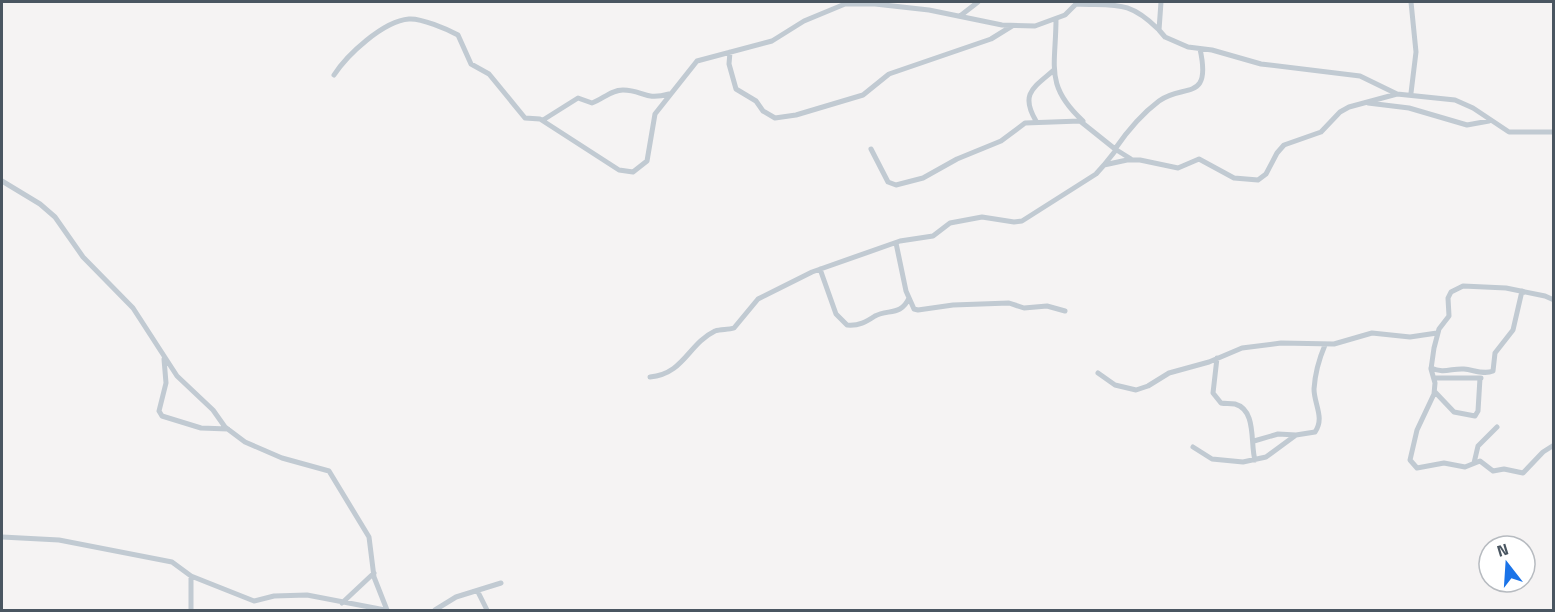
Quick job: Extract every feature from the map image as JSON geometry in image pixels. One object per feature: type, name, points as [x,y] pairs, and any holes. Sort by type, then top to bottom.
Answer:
[{"type":"street","points":[[960,16],[978,2]]},
{"type":"street","points":[[1159,30],[1161,2]]},
{"type":"street","points":[[1411,2],[1416,52],[1411,93]]},
{"type":"street","points":[[334,75],[350,54],[388,27],[401,20],[420,20],[458,35],[471,64],[489,74],[524,117],[543,120],[619,170],[633,172],[647,161],[655,114],[697,61],[772,41],[804,21],[850,3],[960,16],[990,23],[1035,26],[1056,20],[1077,3],[1125,4],[1143,14],[1159,30],[1182,45],[1261,64],[1360,76],[1397,94]]},
{"type":"street","points":[[1056,20],[1053,70],[1058,89],[1083,121],[1115,150],[1131,159],[1178,168],[1198,159],[1234,178],[1258,180],[1266,174],[1284,145],[1321,132],[1340,112],[1397,94],[1411,93],[1455,100],[1473,108],[1489,121],[1509,132],[1554,132]]},
{"type":"street","points":[[730,52],[729,64],[736,89],[756,100],[763,111],[779,119],[863,95],[890,74],[992,39],[1016,25]]},
{"type":"street","points":[[650,377],[662,375],[680,365],[694,348],[713,333],[734,328],[751,306],[766,294],[820,269],[896,243],[933,236],[950,223],[976,218],[1022,221],[1096,174],[1161,99],[1187,93],[1197,86],[1201,76],[1200,49]]},
{"type":"street","points":[[1036,121],[1028,106],[1028,99],[1036,85],[1053,70]]},
{"type":"street","points":[[543,120],[578,98],[592,103],[620,91],[652,98],[671,93]]},
{"type":"street","points":[[1364,103],[1409,108],[1467,125],[1489,121]]},
{"type":"street","points":[[871,149],[888,182],[902,184],[923,178],[957,159],[1001,141],[1025,123],[1083,121]]},
{"type":"street","points":[[1104,165],[1131,159]]},
{"type":"street","points":[[2,181],[40,204],[55,217],[82,257],[133,308],[177,376],[213,410],[228,429],[245,442],[270,453],[329,471],[369,537],[374,573],[386,610]]},
{"type":"street","points":[[896,243],[909,298],[914,309],[923,311],[953,305],[1009,303],[1024,308],[1047,306],[1065,311]]},
{"type":"street","points":[[820,269],[836,314],[847,325],[863,323],[878,315],[895,313],[904,306],[909,298]]},
{"type":"street","points":[[1554,300],[1522,291],[1469,285],[1457,287],[1449,294],[1448,318],[1437,333],[1431,368],[1434,392],[1412,445],[1410,458],[1412,465],[1417,468],[1444,463],[1461,467],[1483,462],[1493,471],[1523,473],[1528,470],[1536,458],[1554,445]]},
{"type":"street","points":[[1434,378],[1480,378],[1491,373],[1498,348],[1513,330],[1522,291]]},
{"type":"street","points":[[1098,373],[1115,385],[1136,390],[1148,386],[1169,373],[1217,358],[1228,352],[1264,345],[1324,345],[1372,333],[1410,337],[1437,333]]},
{"type":"street","points":[[1254,441],[1278,434],[1313,433],[1318,427],[1320,418],[1315,399],[1315,385],[1324,345]]},
{"type":"street","points":[[164,357],[166,383],[159,411],[162,416],[201,428],[228,429]]},
{"type":"street","points":[[1217,358],[1213,393],[1221,403],[1234,404],[1243,409],[1254,441],[1255,460]]},
{"type":"street","points":[[1431,368],[1440,371],[1462,369],[1491,373]]},
{"type":"street","points":[[1434,392],[1454,412],[1475,416],[1478,411],[1480,378]]},
{"type":"street","points":[[1474,463],[1478,446],[1497,427]]},
{"type":"street","points":[[1193,447],[1208,457],[1228,462],[1255,460],[1278,450],[1296,435]]},
{"type":"street","points":[[2,537],[59,540],[172,562],[191,576],[254,601],[274,596],[307,595],[342,603],[365,604],[386,610]]},
{"type":"street","points":[[342,603],[374,573]]},
{"type":"street","points":[[191,576],[191,610]]},
{"type":"street","points":[[435,610],[456,597],[501,583]]},
{"type":"street","points":[[478,592],[486,610]]}]
